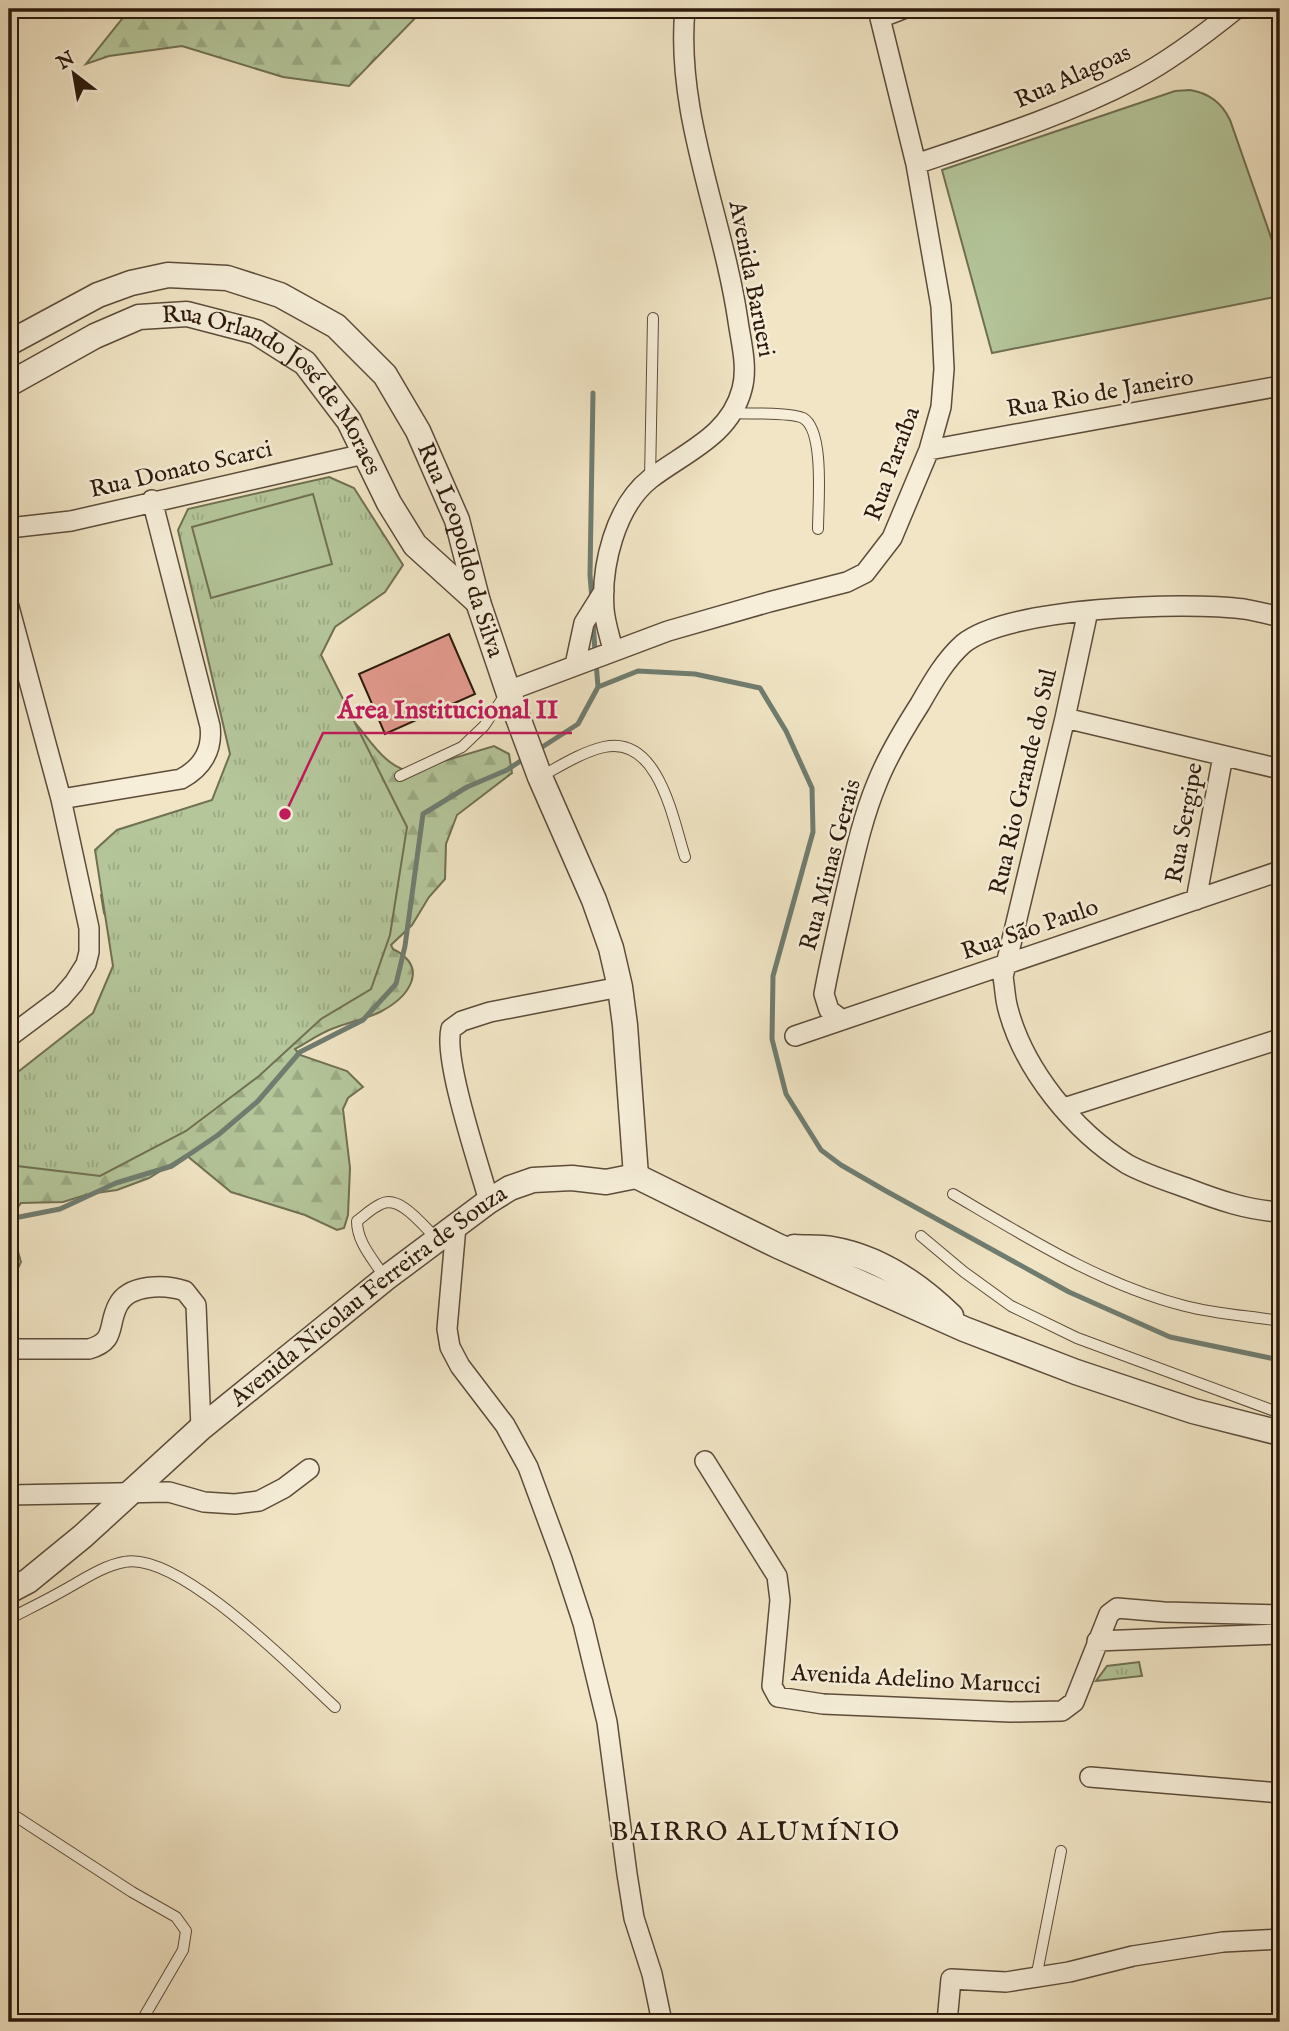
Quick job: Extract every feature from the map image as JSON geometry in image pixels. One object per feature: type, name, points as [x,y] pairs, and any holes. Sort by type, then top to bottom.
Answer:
[{"type":"street","name":"Avenida Barueri","points":[[613,650],[605,617],[604,591],[616,527],[629,499],[650,480],[715,434],[732,413],[743,388],[744,366],[734,293],[689,108],[683,59],[685,9]]},
{"type":"street","name":"Rua Paraíba","points":[[508,691],[613,650],[744,609],[847,582],[865,573],[892,538],[929,450],[941,407],[944,369],[941,306],[916,164],[879,13],[903,9]]},
{"type":"street","name":"Rua Alagoas","points":[[916,164],[1005,134],[1107,93],[1178,52],[1236,9]]},
{"type":"street","name":"Rua Leopoldo da Silva","points":[[9,343],[98,296],[131,282],[167,275],[227,278],[280,295],[336,326],[384,375],[418,431],[457,520],[478,602],[508,691],[611,948],[621,987],[636,1177]]},
{"type":"street","name":"Rua Orlando José de Moraes","points":[[9,384],[95,336],[139,317],[187,314],[256,332],[305,362],[349,421],[389,503],[415,545],[478,602]]},
{"type":"street","name":"Rua Rio de Janeiro","points":[[929,450],[1280,386]]},
{"type":"street","name":"Rua Donato Scarci","points":[[9,528],[71,521],[152,500],[364,454]]},
{"type":"street","points":[[61,799],[181,779],[201,765],[208,750],[210,726],[152,500]]},
{"type":"street","name":"Avenida Barueri","points":[[575,665],[584,623],[604,591]]},
{"type":"street","name":"Rua Minas Gerais","points":[[842,1020],[829,1010],[824,994],[863,822],[877,783],[910,720],[949,659],[963,644],[982,632],[1017,621],[1088,611],[1171,606],[1210,607],[1243,609],[1280,617]]},
{"type":"street","points":[[9,607],[61,799],[89,928],[89,952],[80,974],[61,998],[9,1037]]},
{"type":"street","name":"Rua Rio Grande do Sul","points":[[1088,611],[1003,977],[1008,1008],[1018,1038],[1045,1083],[1064,1108],[1102,1146],[1130,1165],[1220,1201],[1259,1211],[1280,1212]]},
{"type":"street","points":[[1065,718],[1280,769]]},
{"type":"street","name":"Rua Sergipe","points":[[1196,900],[1223,756]]},
{"type":"street","name":"Rua São Paulo","points":[[795,1036],[1280,871]]},
{"type":"street","points":[[489,1201],[453,1069],[448,1039],[451,1029],[462,1021],[490,1012],[621,987]]},
{"type":"street","points":[[1064,1108],[1280,1039]]},
{"type":"street","points":[[636,1177],[778,1246],[964,1329],[1089,1377],[1193,1411],[1280,1433]]},
{"type":"street","name":"Avenida Nicolau Ferreira de Souza","points":[[9,1591],[28,1581],[201,1428],[386,1278],[489,1201],[510,1188],[533,1180],[572,1178],[606,1182],[636,1177]]},
{"type":"street","points":[[447,1233],[447,1329],[450,1347],[460,1366],[505,1425],[528,1467],[583,1623],[607,1722],[634,1919],[652,1974],[662,2022]]},
{"type":"street","points":[[9,1349],[89,1349],[100,1346],[108,1337],[122,1299],[142,1289],[156,1287],[185,1291],[196,1305],[201,1428]]},
{"type":"street","name":"Avenida Adelino Marucci","points":[[705,1461],[777,1576],[780,1600],[772,1686],[778,1697],[822,1704],[1011,1712],[1062,1711],[1074,1702],[1109,1614],[1117,1608],[1280,1615]]},
{"type":"street","points":[[9,1495],[128,1495],[169,1492],[204,1502],[235,1504],[259,1501],[284,1488],[309,1468]]},
{"type":"street","points":[[1164,1612],[1165,1638]]},
{"type":"street","points":[[1097,1641],[1280,1634]]},
{"type":"street","points":[[1090,1777],[1280,1793]]},
{"type":"street","points":[[947,2022],[951,1979],[1006,1982],[1036,1979],[1146,1954],[1223,1942],[1280,1939]]},
{"type":"lane","points":[[650,480],[653,318]]},
{"type":"lane","points":[[732,413],[792,416],[805,419],[809,424],[817,442],[818,529]]},
{"type":"lane","points":[[400,776],[462,747],[484,726],[508,691]]},
{"type":"lane","points":[[541,777],[576,758],[605,747],[626,746],[639,753],[656,773],[685,858]]},
{"type":"lane","points":[[953,1194],[1077,1263],[1134,1290],[1186,1306],[1280,1321]]},
{"type":"lane","points":[[386,1278],[361,1241],[357,1230],[357,1221],[382,1202],[393,1202],[447,1233]]},
{"type":"lane","points":[[921,1236],[1011,1306],[1077,1338],[1280,1413]]},
{"type":"lane","points":[[9,1619],[104,1568],[126,1561],[149,1563],[189,1581],[260,1638],[335,1707]]},
{"type":"lane","points":[[9,1812],[132,1892],[176,1917],[183,1925],[186,1938],[183,1950],[141,2022]]},
{"type":"lane","points":[[1036,1979],[1060,1851]]},
{"type":"green space","points":[[130,9],[424,9],[349,86],[283,77],[182,46],[109,56],[86,64]]},
{"type":"green space","points":[[1190,90],[1214,100],[1230,120],[1280,263],[1280,296],[992,353],[942,170],[1175,91]]},
{"type":"green space","points":[[329,477],[354,488],[403,565],[385,592],[335,627],[321,655],[407,827],[390,935],[371,989],[321,1019],[259,1076],[186,1131],[100,1176],[9,1165],[9,1079],[93,1013],[113,966],[95,850],[117,830],[212,800],[230,754],[178,530],[188,509]]},
{"type":"green space","points":[[313,494],[332,564],[211,598],[192,527]]},
{"type":"green space","points":[[356,724],[380,753],[402,769],[411,771],[494,746],[509,754],[512,773],[457,815],[446,844],[445,879],[429,897],[412,925],[391,945],[411,965],[413,973],[407,990],[380,1012],[329,1030],[295,1049],[300,1055],[347,1071],[363,1087],[348,1098],[343,1109],[350,1168],[348,1215],[344,1228],[337,1230],[305,1215],[231,1192],[186,1155],[149,1178],[117,1190],[89,1194],[63,1202],[21,1203],[16,1209],[13,1224],[21,1262],[9,1287],[9,1111],[140,1059],[114,933],[104,913],[101,895],[343,736]]},
{"type":"green space","points":[[1139,1662],[1142,1676],[1096,1681],[1107,1666]]},
{"type":"building","points":[[449,634],[475,694],[385,734],[359,674]]},
{"type":"waterway","points":[[592,600],[590,575],[593,393]]},
{"type":"waterway","points":[[593,620],[595,652]]},
{"type":"waterway","points":[[596,662],[598,687]]},
{"type":"waterway","points":[[536,751],[578,724],[598,687],[638,671],[695,674],[760,688],[786,731],[812,788],[813,832],[773,976],[772,1039],[786,1094],[821,1150],[886,1191],[1069,1292],[1170,1337],[1280,1360]]},
{"type":"waterway","points":[[9,1219],[60,1209],[116,1183],[172,1166],[218,1135],[258,1101],[300,1052],[363,1020],[396,984],[405,946],[423,814],[467,787],[507,770],[525,758]]},
{"type":"place","name":"Área Institucional II","points":[[285,814]]},
{"type":"district","name":"BAIRRO ALUMÍNIO","points":[[756,1832]]}]
